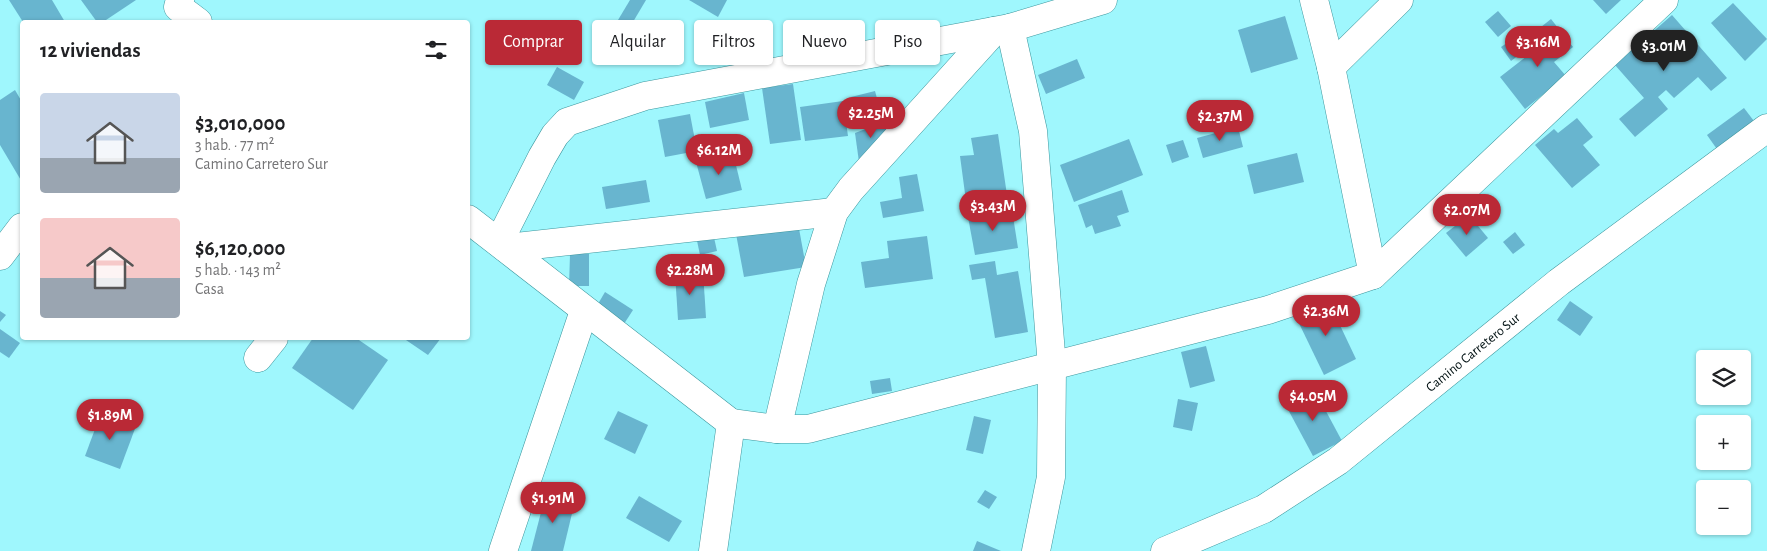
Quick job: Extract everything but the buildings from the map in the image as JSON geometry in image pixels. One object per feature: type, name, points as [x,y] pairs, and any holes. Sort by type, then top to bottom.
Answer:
[{"type":"street","points":[[502,245],[542,157],[555,135],[567,122],[644,96],[1002,30],[1102,0]]},
{"type":"street","points":[[1314,0],[1331,67],[1373,275]]},
{"type":"street","points":[[1331,67],[1399,0]]},
{"type":"street","points":[[470,221],[584,311],[731,423],[777,429],[808,429],[1268,310],[1373,275],[1664,0]]},
{"type":"street","points":[[777,429],[811,284],[834,212],[851,190],[1002,30]]},
{"type":"street","points":[[1002,30],[1033,131],[1052,366],[1051,476],[1036,551]]},
{"type":"street","name":"Camino Carretero Sur","points":[[1165,551],[1264,509],[1338,461],[1559,282],[1767,128]]},
{"type":"street","points":[[502,245],[834,212]]},
{"type":"street","points":[[0,256],[20,230]]},
{"type":"street","points":[[503,551],[584,311]]},
{"type":"street","points":[[713,551],[731,423]]}]
